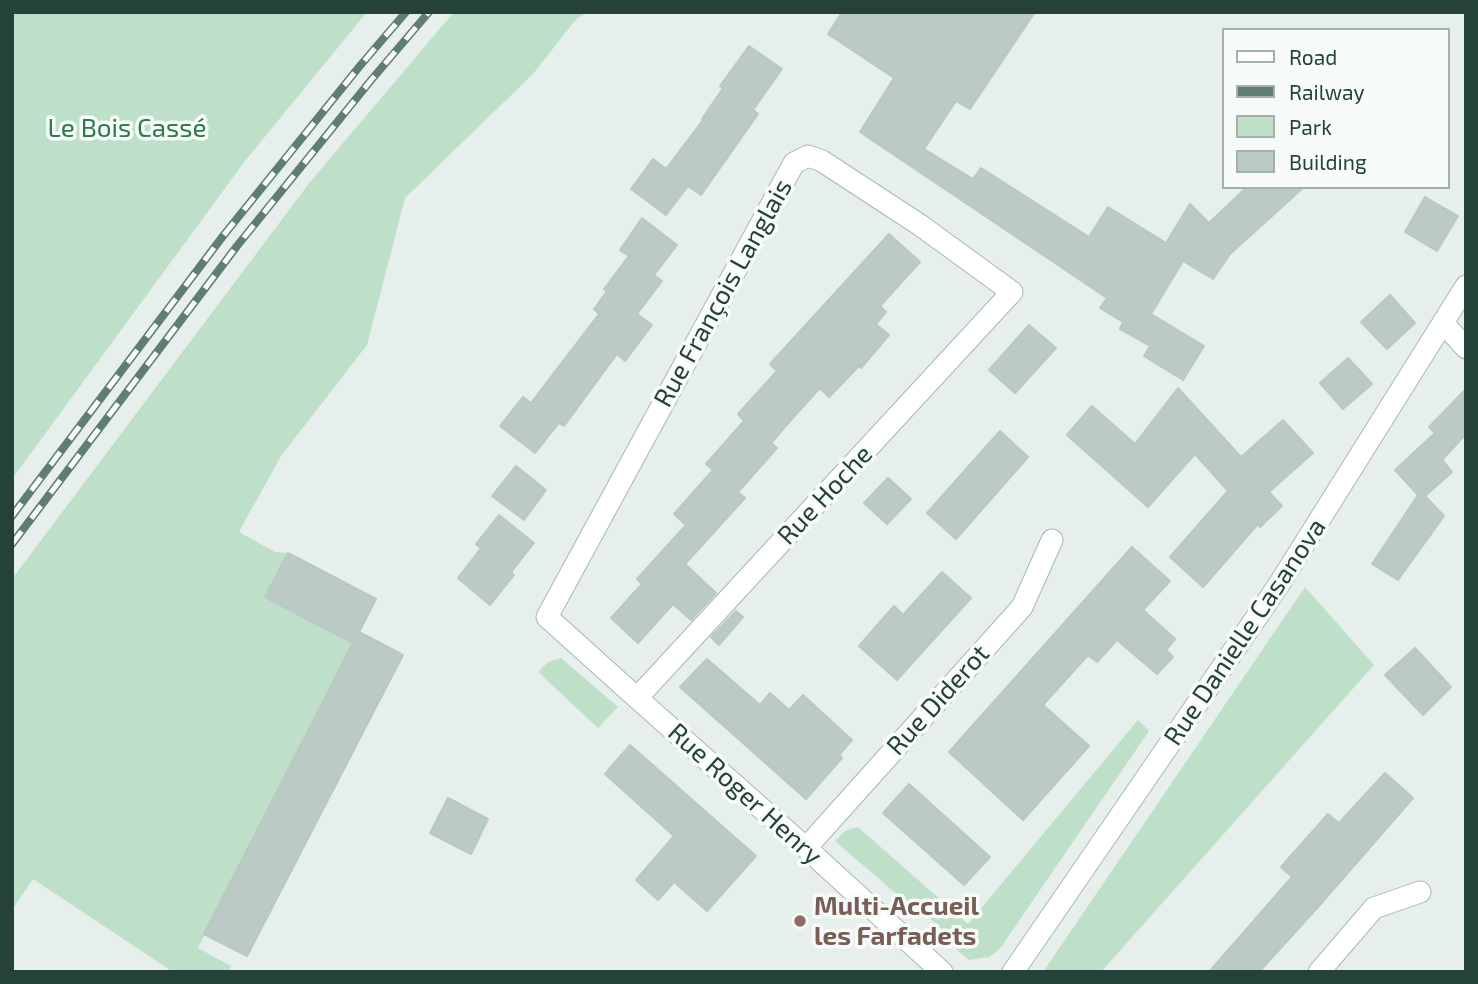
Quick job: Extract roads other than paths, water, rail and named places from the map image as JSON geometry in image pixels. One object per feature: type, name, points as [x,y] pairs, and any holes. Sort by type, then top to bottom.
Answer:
[{"type":"street","name":"Rue François Langlais","points":[[547,617],[794,163],[808,156],[822,161],[920,225],[1012,292]]},
{"type":"street","name":"Rue Danielle Casanova","points":[[1013,972],[1278,586],[1466,286]]},
{"type":"street","name":"Rue Hoche","points":[[637,698],[1012,292]]},
{"type":"street","points":[[1444,324],[1466,348]]},
{"type":"street","name":"Rue Diderot","points":[[806,848],[1022,607],[1052,540]]},
{"type":"street","name":"Rue Roger Henry","points":[[547,617],[942,972]]},
{"type":"street","points":[[1319,972],[1374,908],[1420,892]]},
{"type":"railway","points":[[12,516],[223,236],[406,12]]},
{"type":"railway","points":[[12,544],[237,246],[429,12]]},
{"type":"place","name":"Multi-Accueil les Farfadets","points":[[800,921]]},
{"type":"park label","name":"Le Bois Cassé","points":[[127,128]]}]
